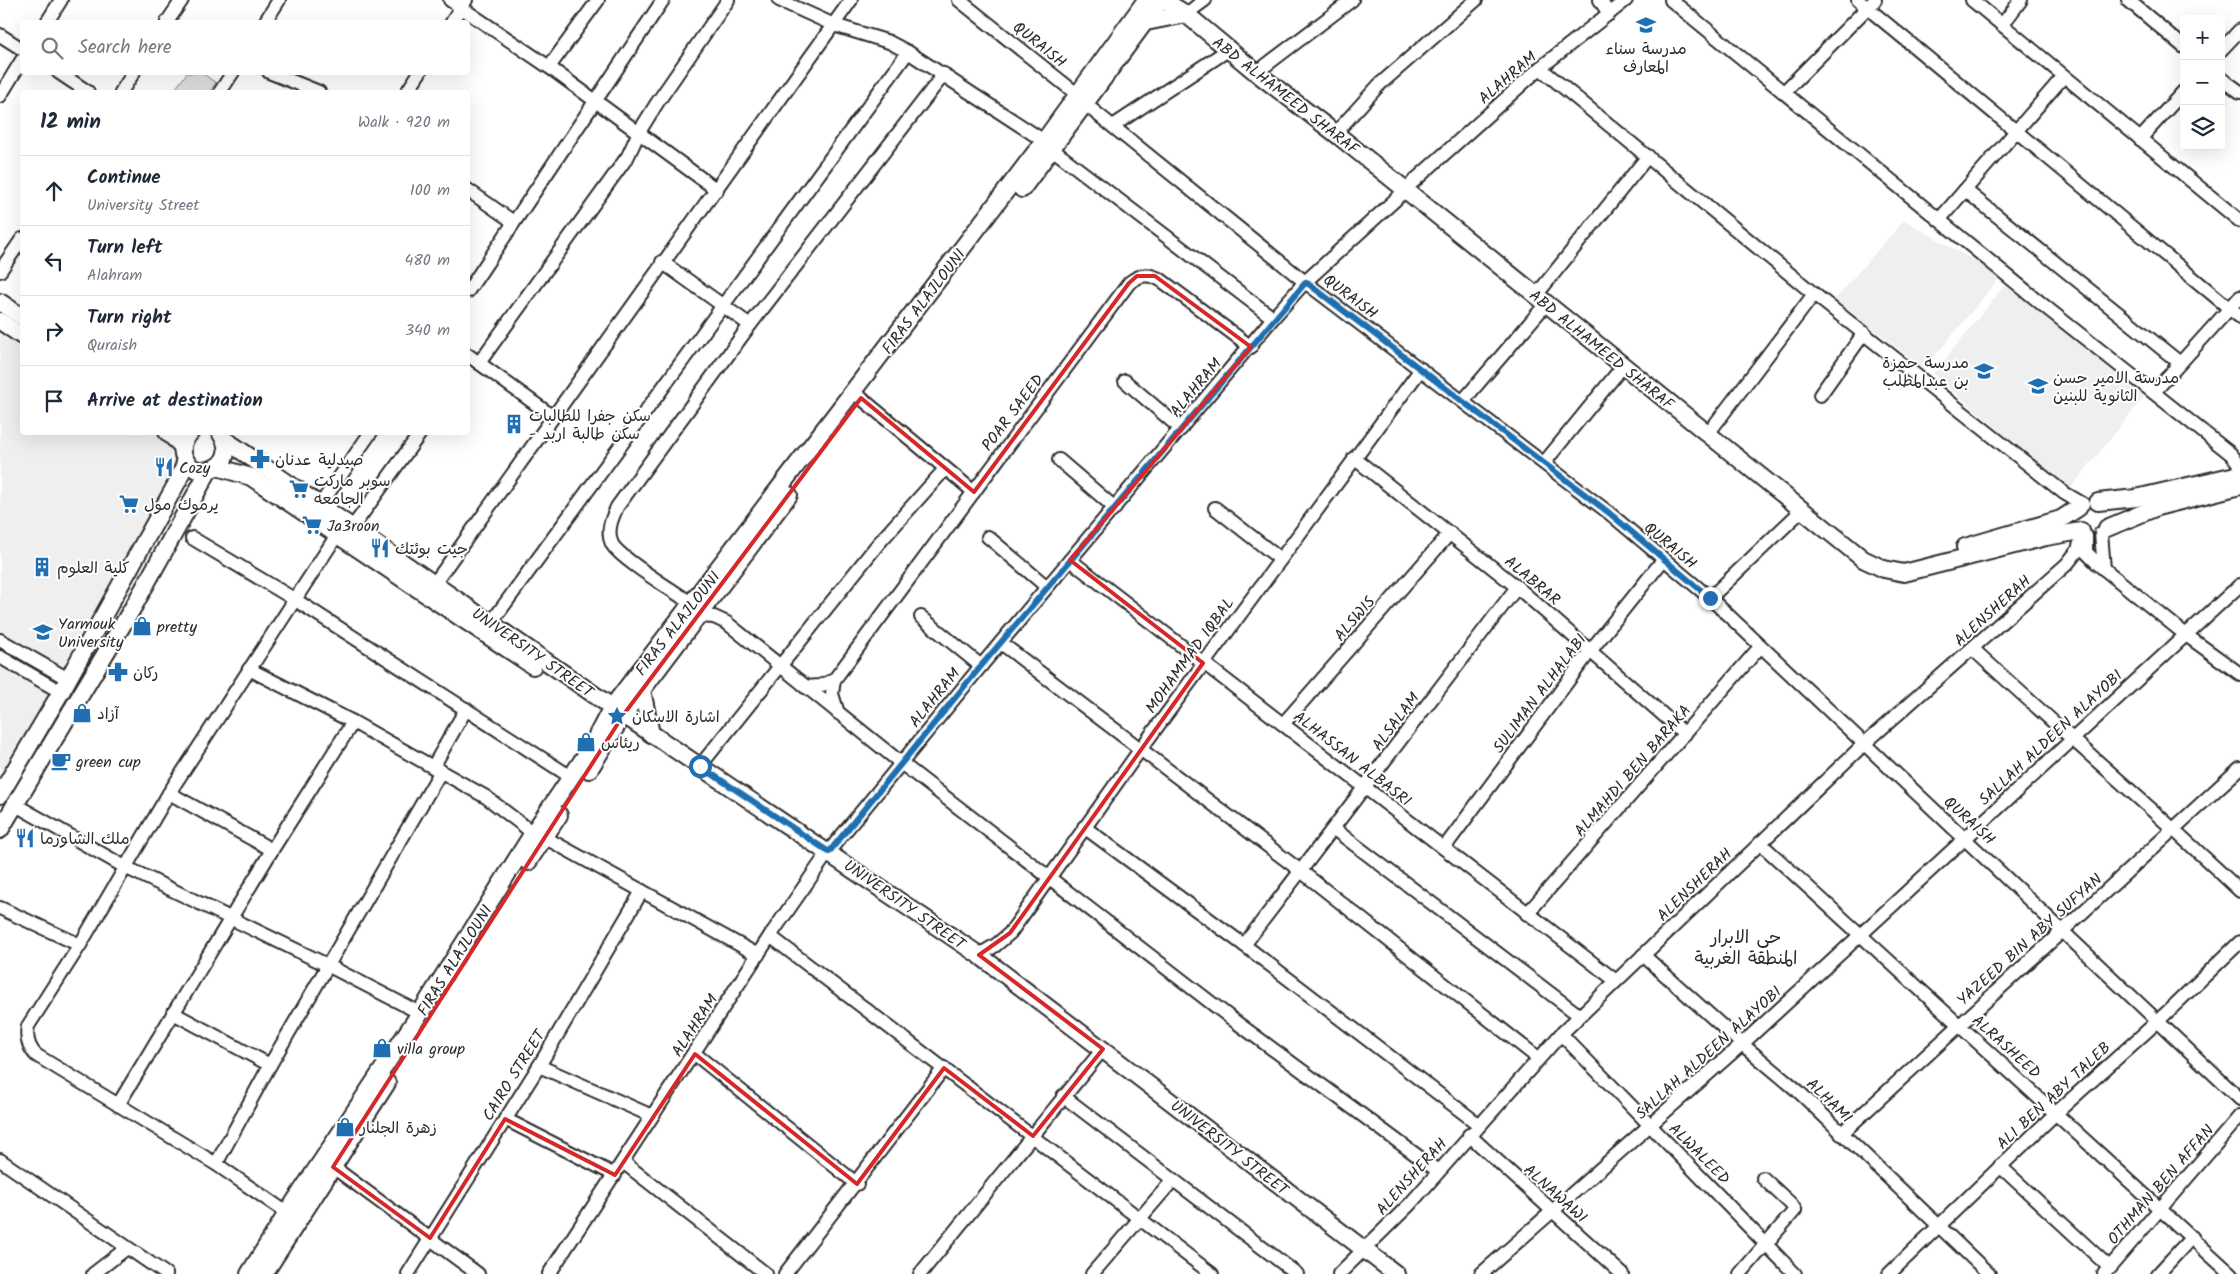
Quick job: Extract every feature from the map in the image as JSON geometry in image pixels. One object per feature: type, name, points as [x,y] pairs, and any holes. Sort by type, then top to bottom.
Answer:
[{"type":"main road","points":[[1135,0],[1139,20],[1192,6]]},
{"type":"main road","name":"FIRAS ALAJLOUNI","points":[[1139,20],[1146,0]]},
{"type":"main road","name":"FIRAS ALAJLOUNI","points":[[249,1274],[287,1213],[539,835],[616,715],[642,690],[696,610],[861,398],[1139,20],[1162,0]]},
{"type":"main road","name":"ABD ALHAMEED SHARAF","points":[[1162,0],[1192,6],[1262,70],[1410,186]]},
{"type":"main road","name":"ABD ALHAMEED SHARAF","points":[[1192,6],[1228,50],[1262,70],[1341,127],[1544,296],[1713,427],[1850,540],[1872,554],[1892,562],[1902,563],[1923,559],[2061,519],[2086,505]]},
{"type":"main road","name":"FIRAS ALAJLOUNI","points":[[264,1274],[334,1167],[539,835],[571,777],[590,749],[1048,145]]},
{"type":"main road","name":"ABD ALHAMEED SHARAF","points":[[1544,296],[1623,366],[1801,511],[1863,559],[1884,569],[1904,573],[2046,537],[2092,532],[2157,507],[2240,486]]},
{"type":"main road","points":[[0,302],[20,316]]},
{"type":"main road","points":[[0,321],[20,335]]},
{"type":"main road","points":[[169,435],[184,454]]},
{"type":"main road","points":[[0,795],[178,481],[189,435]]},
{"type":"main road","points":[[0,830],[213,469],[226,451],[222,436]]},
{"type":"main road","name":"UNIVERSITY STREET","points":[[222,436],[491,623],[616,715]]},
{"type":"main road","name":"UNIVERSITY STREET","points":[[184,454],[196,469],[213,469],[251,477],[337,535],[616,715],[651,734],[829,852],[979,955],[1396,1274]]},
{"type":"main road","points":[[2086,505],[2136,498],[2240,474]]},
{"type":"main road","points":[[2086,505],[2109,513],[2110,518],[2092,532],[2076,523],[2086,505]]},
{"type":"main road","points":[[642,690],[651,734]]},
{"type":"street","points":[[48,20],[61,0]]},
{"type":"street","points":[[168,20],[182,0]]},
{"type":"street","points":[[266,20],[278,0]]},
{"type":"street","points":[[549,67],[598,0]]},
{"type":"street","points":[[470,288],[512,221],[663,0]]},
{"type":"street","points":[[552,416],[472,361],[628,156],[639,132],[728,0]]},
{"type":"street","points":[[779,0],[834,25],[889,42],[944,74],[1048,145],[1274,318]]},
{"type":"street","points":[[434,584],[552,416],[662,262],[717,190],[851,0]]},
{"type":"street","name":"QURAISH","points":[[960,0],[1306,282],[1608,512],[1710,598],[2240,1099]]},
{"type":"street","points":[[1262,70],[1352,0]]},
{"type":"street","points":[[1341,127],[1379,85],[1476,0]]},
{"type":"street","points":[[1600,0],[1609,14]]},
{"type":"street","name":"ALAHRAM","points":[[549,1274],[652,1116],[695,1054],[770,936],[829,852],[981,666],[1274,318],[1306,282],[1540,68],[1626,0]]},
{"type":"street","points":[[1671,0],[1785,91],[1939,220],[2231,454],[2240,465]]},
{"type":"street","points":[[1972,0],[2240,220]]},
{"type":"street","points":[[2002,25],[2021,0]]},
{"type":"street","points":[[2128,0],[2180,44]]},
{"type":"street","points":[[453,20],[459,2],[717,190]]},
{"type":"street","points":[[1785,91],[1867,3],[2016,132],[2240,317]]},
{"type":"street","points":[[2225,46],[2240,30]]},
{"type":"street","points":[[0,35],[20,49]]},
{"type":"street","points":[[1113,126],[1228,50]]},
{"type":"street","points":[[491,623],[908,52]]},
{"type":"street","points":[[0,96],[20,63]]},
{"type":"street","points":[[1540,68],[1814,294],[2064,493],[2086,505]]},
{"type":"street","points":[[944,74],[750,325],[617,507],[612,518],[610,537],[617,550],[696,610],[728,623],[901,763],[1050,876],[1236,1022],[1438,1172]]},
{"type":"street","points":[[62,75],[85,90]]},
{"type":"street","points":[[122,90],[132,75]]},
{"type":"street","points":[[221,90],[231,75]]},
{"type":"street","points":[[276,75],[314,90]]},
{"type":"street","points":[[408,90],[418,75]]},
{"type":"street","points":[[1939,220],[2063,76]]},
{"type":"street","points":[[2225,81],[2240,92]]},
{"type":"street","points":[[2140,139],[2180,95]]},
{"type":"street","points":[[1463,401],[1648,156]]},
{"type":"street","points":[[1966,190],[2180,363]]},
{"type":"street","points":[[470,191],[512,221]]},
{"type":"street","points":[[0,271],[20,242]]},
{"type":"street","points":[[662,262],[750,325]]},
{"type":"street","name":"POAR SAEED","points":[[834,680],[1129,282],[1137,276],[1147,274],[1162,280],[1251,347]]},
{"type":"street","points":[[1713,427],[1814,294]]},
{"type":"street","points":[[2154,392],[2240,297]]},
{"type":"street","points":[[1820,395],[1864,333]]},
{"type":"street","points":[[1544,463],[1623,366]]},
{"type":"street","name":"MOHAMMAD IQBAL","points":[[979,955],[1004,940],[1140,750],[1421,368]]},
{"type":"street","points":[[1125,380],[1182,429]]},
{"type":"street","points":[[861,398],[974,492]]},
{"type":"street","points":[[320,505],[369,435]]},
{"type":"street","points":[[352,528],[419,435]]},
{"type":"street","name":"ALABRAR","points":[[1354,458],[1517,587],[1685,734]]},
{"type":"street","points":[[1059,460],[1115,508]]},
{"type":"street","points":[[700,766],[878,544],[945,469]]},
{"type":"street","points":[[1215,508],[1280,559]]},
{"type":"street","points":[[1710,598],[1801,511]]},
{"type":"street","points":[[2092,532],[2104,569],[2240,674]]},
{"type":"street","name":"ALENSHERAH","points":[[1339,1274],[1365,1251],[1561,1034],[1864,744],[2067,564],[2092,532]]},
{"type":"street","name":"ALSWIS","points":[[1283,724],[1450,533]]},
{"type":"street","points":[[287,1213],[216,1164],[36,1055],[32,1051],[26,1035],[28,1026],[80,946],[169,793],[337,535]]},
{"type":"street","points":[[988,537],[1047,587]]},
{"type":"street","points":[[192,538],[294,599],[571,777]]},
{"type":"street","name":"ALHASSAN ALBASRI","points":[[1070,560],[1616,981]]},
{"type":"street","name":"SULIMAN ALHALABI","points":[[1444,848],[1591,650],[1663,560]]},
{"type":"street","name":"SALLAH ALDEEN ALAYOBI","points":[[1481,1274],[1742,1044],[2240,585]]},
{"type":"street","name":"ALSALAM","points":[[1244,945],[1302,872],[1517,587]]},
{"type":"street","points":[[921,618],[981,666]]},
{"type":"street","points":[[0,640],[64,685]]},
{"type":"street","points":[[1001,643],[1302,872],[1538,1058]]},
{"type":"street","name":"ALMAHDI BEN BARAKA","points":[[1527,914],[1760,646]]},
{"type":"street","points":[[1973,649],[2071,740],[2174,829],[2240,891]]},
{"type":"street","points":[[0,657],[64,685]]},
{"type":"street","points":[[249,669],[353,722],[437,769],[486,797],[539,835],[758,955]]},
{"type":"street","points":[[805,687],[820,686],[834,680],[833,702],[840,715]]},
{"type":"street","points":[[216,1164],[437,769],[466,710]]},
{"type":"street","points":[[118,1105],[272,850],[353,722]]},
{"type":"street","name":"YAZEED BIN ABY SUFYAN","points":[[1842,1134],[1959,1024],[2240,768]]},
{"type":"street","points":[[169,793],[272,850]]},
{"type":"street","points":[[14,804],[126,868],[327,965],[420,1014]]},
{"type":"street","points":[[1084,827],[1244,945],[1478,1124]]},
{"type":"street","points":[[1334,829],[1580,1016]]},
{"type":"street","name":"ALRASHEED","points":[[1760,843],[2231,1274]]},
{"type":"street","name":"CAIRO STREET","points":[[408,1274],[539,1066],[642,891]]},
{"type":"street","points":[[0,908],[80,946]]},
{"type":"street","points":[[770,936],[1212,1274]]},
{"type":"street","name":"ALI BEN ABY TALEB","points":[[1889,1274],[2056,1112],[2158,1021],[2240,942]]},
{"type":"street","name":"ALHAMI","points":[[1643,955],[1742,1044],[1798,1091],[1989,1274]]},
{"type":"street","points":[[173,1013],[270,1065]]},
{"type":"street","name":"ALWALEED","points":[[1561,1034],[1795,1274]]},
{"type":"street","points":[[920,1274],[1103,1049]]},
{"type":"street","points":[[695,1054],[857,1184]]},
{"type":"street","points":[[539,1066],[652,1116]]},
{"type":"street","points":[[785,1274],[857,1184],[944,1068]]},
{"type":"street","points":[[1064,1096],[1297,1274]]},
{"type":"street","name":"OTHMAN BEN AFFAN","points":[[2107,1271],[2240,1116]]},
{"type":"street","points":[[505,1119],[614,1175]]},
{"type":"street","name":"ALNAWAWI","points":[[1469,1135],[1622,1274]]},
{"type":"street","points":[[0,1160],[164,1273]]},
{"type":"street","points":[[623,1162],[766,1274]]},
{"type":"street","points":[[2000,1166],[2107,1271]]},
{"type":"street","points":[[334,1167],[478,1274]]},
{"type":"street","points":[[1740,1274],[1795,1210],[1763,1178]]},
{"type":"street","points":[[1092,1274],[1173,1180]]},
{"type":"street","points":[[2158,1274],[2192,1237]]},
{"type":"street","points":[[93,1274],[127,1248]]},
{"type":"highlighted area","points":[[1137,276],[1155,276],[1251,347],[1070,560],[1203,663],[1010,933],[979,955],[1103,1049],[1033,1136],[944,1068],[857,1184],[695,1054],[615,1175],[505,1119],[430,1238],[333,1167],[624,714],[861,398],[974,492],[1129,283]]},
{"type":"shaded area","points":[[186,75],[205,75],[216,83],[211,90],[174,90]]},
{"type":"shaded area","points":[[1904,220],[2001,276],[1924,369],[1835,299]]},
{"type":"shaded area","name":"مدرسة الامير حسن الثانوية للبنين","points":[[2005,285],[2144,397],[2069,490],[1933,374]]},
{"type":"shaded area","name":"Yarmouk University","points":[[0,334],[20,348],[20,435],[156,435],[175,448],[181,462],[0,780]]},
{"type":"place","name":"مدرسة سناء المعارف","points":[[1646,25]]},
{"type":"place","name":"مدرسة حمزة بن عبدالمطلب","points":[[1984,371]]},
{"type":"place","name":"مدرسة الامير حسن الثانوية للبنين","points":[[2038,386]]},
{"type":"place","name":"سكن جفرا للطالبات - سكن طالبة اربد","points":[[514,424]]},
{"type":"place","name":"صيدلية عدنان","points":[[260,459]]},
{"type":"place","name":"Cozy","points":[[164,467]]},
{"type":"place","name":"سوبر ماركت الجامعه","points":[[299,489]]},
{"type":"place","name":"يرموك مول","points":[[129,504]]},
{"type":"place","name":"Ja3roon","points":[[312,525]]},
{"type":"place","name":"جيت بوئتك","points":[[380,548]]},
{"type":"place","name":"كلية العلوم","points":[[42,567]]},
{"type":"place","name":"pretty","points":[[142,626]]},
{"type":"place","name":"Yarmouk University","points":[[43,632]]},
{"type":"place","name":"ركان","points":[[118,672]]},
{"type":"place","name":"آزاد","points":[[82,713]]},
{"type":"place","name":"اشارة الاسكان","points":[[617,716]]},
{"type":"place","name":"ريئاس","points":[[586,742]]},
{"type":"place","name":"green cup","points":[[61,761]]},
{"type":"place","name":"ملك الشاورما","points":[[25,838]]},
{"type":"place","name":"villa group","points":[[382,1048]]},
{"type":"place","name":"زهرة الجلنار","points":[[345,1127]]},
{"type":"district","name":"حي الابرار المنطقة الغربية","points":[[1746,948]]},
{"type":"route","points":[[700,766],[829,852],[1047,587],[1306,282],[1608,512],[1710,598]]}]
